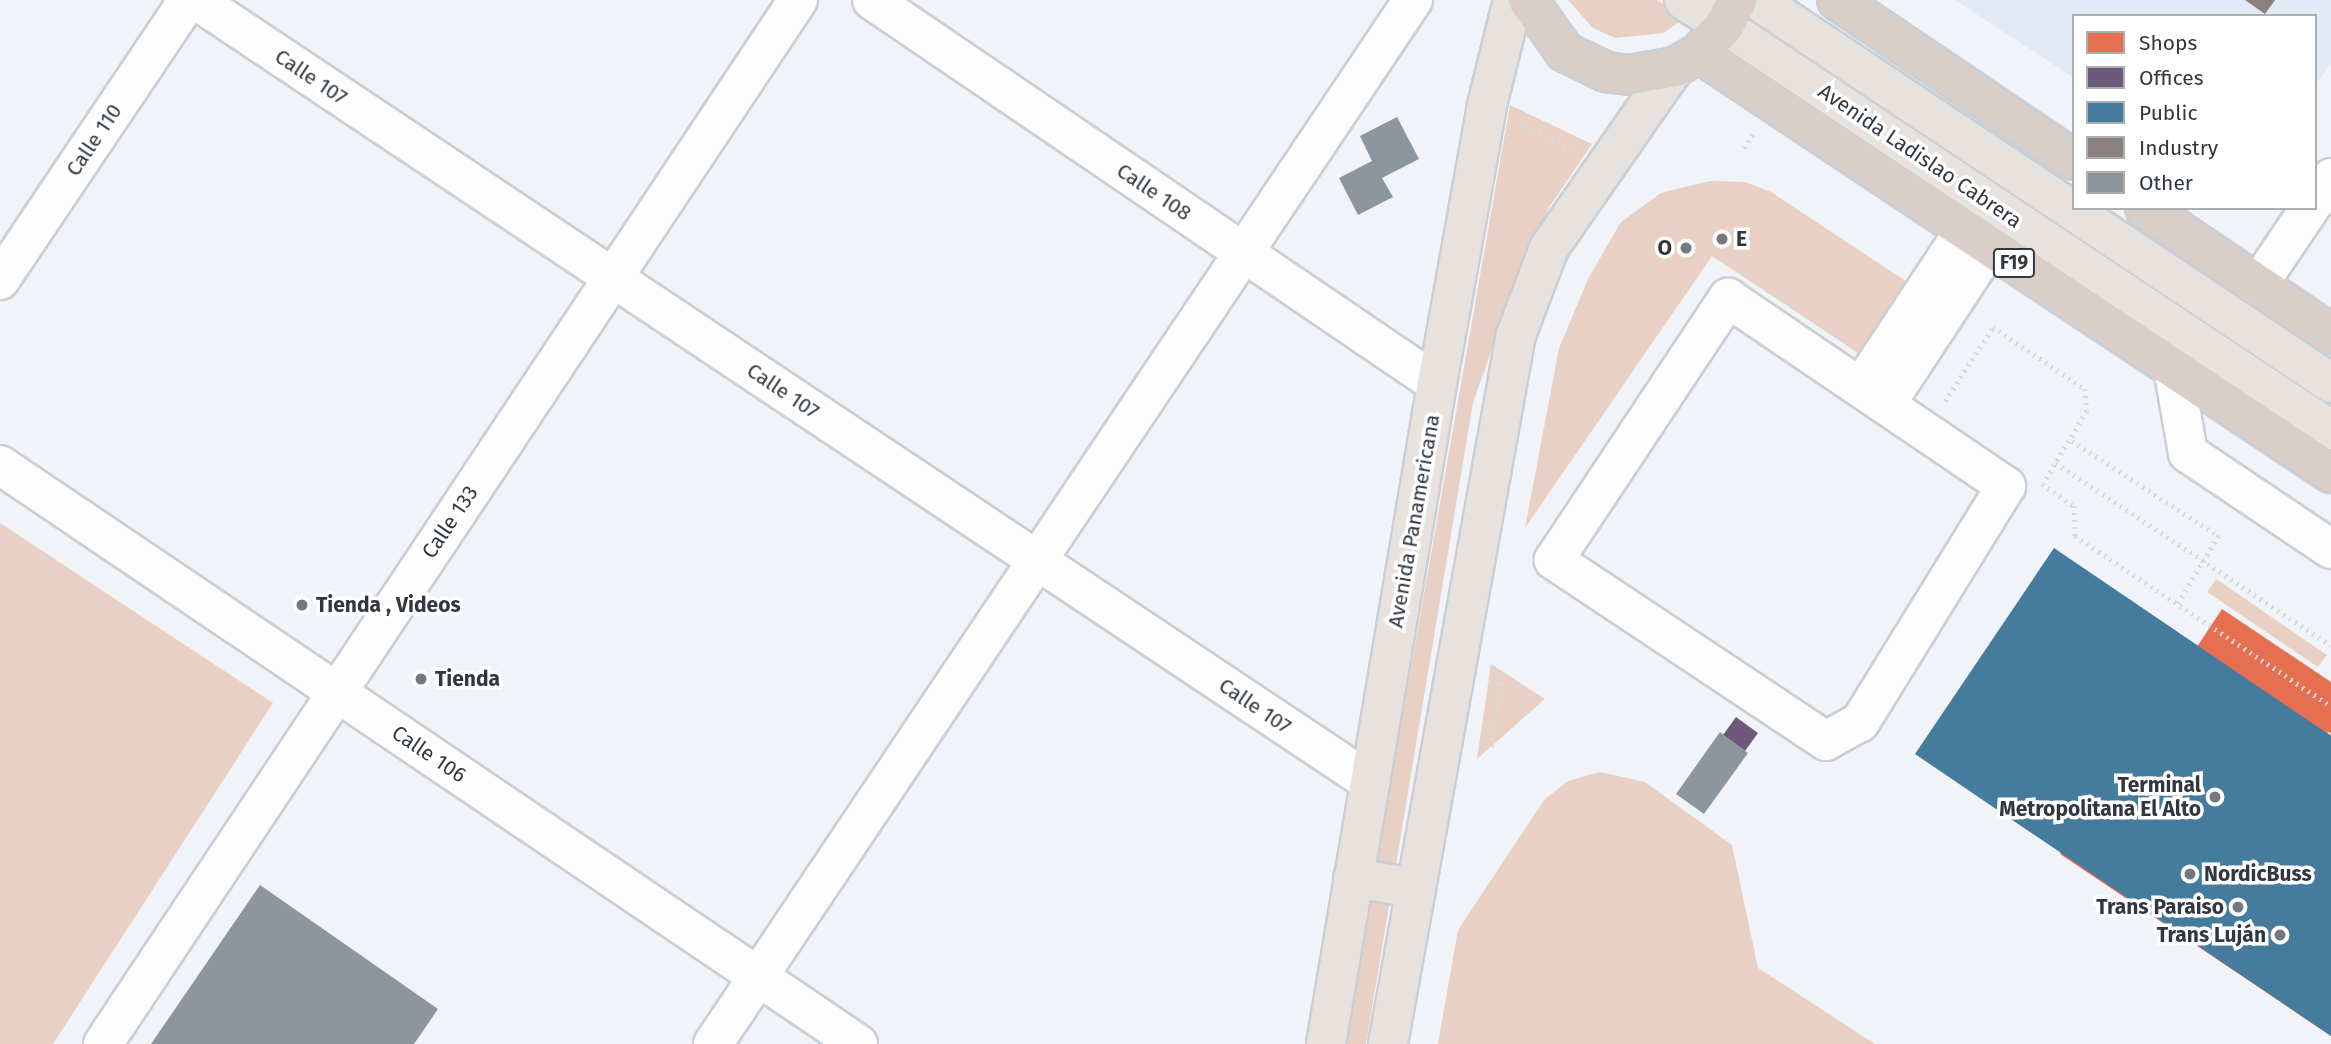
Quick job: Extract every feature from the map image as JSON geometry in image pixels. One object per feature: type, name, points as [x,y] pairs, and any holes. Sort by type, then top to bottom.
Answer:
[{"type":"highway","points":[[1528,0],[1548,36],[1584,64],[1629,75],[1709,36]]},
{"type":"highway","points":[[1837,0],[2072,159]]},
{"type":"highway","name":"Avenida Ladislao Cabrera","points":[[1709,36],[1977,239],[2331,473]]},
{"type":"highway","points":[[2148,210],[2331,334]]},
{"type":"main road","name":"Avenida Panamericana","points":[[1324,1037],[1487,105],[1513,0]]},
{"type":"main road","name":"Avenida Ladislao Cabrera","points":[[1684,0],[1709,36],[2331,430]]},
{"type":"main road","name":"Avenida Ladislao Cabrera","points":[[1757,0],[2331,383]]},
{"type":"main road","points":[[1388,1044],[1516,335],[1549,248],[1602,167],[1709,36]]},
{"type":"main road","points":[[1353,878],[1415,888]]},
{"type":"street","name":"Calle 110","points":[[0,280],[188,0]]},
{"type":"street","name":"Calle 107","points":[[196,0],[1370,782]]},
{"type":"street","name":"Calle 133","points":[[103,1044],[798,0]]},
{"type":"street","name":"Calle 108","points":[[872,0],[1437,384]]},
{"type":"street","points":[[713,1044],[1413,0]]},
{"type":"street","points":[[2317,198],[2331,178]]},
{"type":"street","points":[[2258,285],[2309,210]]},
{"type":"street","points":[[1873,396],[1977,239]]},
{"type":"street","points":[[1728,298],[1873,396],[2006,486],[1860,722],[1826,741],[1554,560],[1728,298]]},
{"type":"street","points":[[2173,368],[2188,453],[2331,549]]},
{"type":"street","name":"Calle 106","points":[[0,465],[859,1044]]},
{"type":"path","points":[[1487,105],[1602,167]]},
{"type":"path","points":[[1937,413],[1993,327],[2085,389],[2087,411],[2072,441],[2043,484]]},
{"type":"path","points":[[2072,441],[2218,537],[2177,605]]},
{"type":"path","points":[[2056,463],[2331,646]]},
{"type":"path","points":[[2032,477],[2074,506],[2075,537],[2331,706]]},
{"type":"path","points":[[1491,747],[1502,671]]},
{"type":"shaded area","points":[[1568,0],[1657,0],[1684,18],[1664,33],[1615,38],[1593,28]]},
{"type":"shaded area","points":[[1955,0],[2331,0],[2331,64],[2317,82],[2317,14],[2072,14],[2072,77]]},
{"type":"shaded area","points":[[1510,105],[1592,144],[1550,206],[1521,266],[1473,403],[1366,1044],[1345,1044]]},
{"type":"shaded area","points":[[1710,181],[1745,182],[1771,192],[1907,282],[1858,353],[1712,256],[1525,528],[1559,348],[1589,277],[1621,222],[1661,193]]},
{"type":"shaded area","points":[[0,523],[273,703],[53,1044],[0,1044]]},
{"type":"shaded area","points":[[2216,579],[2327,655],[2318,667],[2207,592]]},
{"type":"shaded area","points":[[1491,664],[1545,699],[1477,759]]},
{"type":"shaded area","points":[[1600,772],[1645,782],[1732,845],[1758,968],[1875,1044],[1438,1044],[1458,930],[1545,799],[1568,781]]},
{"type":"building: Shops","name":"Terminal Metropolitana El Alto","points":[[2222,609],[2331,682],[2331,1036],[2060,854]]},
{"type":"building: Offices","points":[[1736,717],[1758,733],[1745,751],[1723,735]]},
{"type":"building: Public","points":[[2054,548],[2331,736],[2331,1036],[1915,754]]},
{"type":"building: Industry","points":[[2245,0],[2275,0],[2265,14]]},
{"type":"building: Other","points":[[1397,117],[1419,159],[1382,178],[1393,197],[1358,215],[1339,178],[1372,161],[1360,136]]},
{"type":"building: Other","points":[[1720,732],[1748,753],[1704,814],[1676,794]]},
{"type":"building: Other","points":[[260,885],[438,1009],[414,1044],[151,1044]]},
{"type":"place","name":"E","points":[[1722,239]]},
{"type":"place","name":"O","points":[[1686,248]]},
{"type":"place","name":"Tienda , Videos","points":[[302,605]]},
{"type":"place","name":"Tienda","points":[[421,679]]},
{"type":"place","name":"Terminal Metropolitana El Alto","points":[[2215,797]]},
{"type":"place","name":"NordicBuss","points":[[2190,874]]},
{"type":"place","name":"Trans Paraiso","points":[[2238,907]]},
{"type":"place","name":"Trans Luján","points":[[2280,935]]}]
